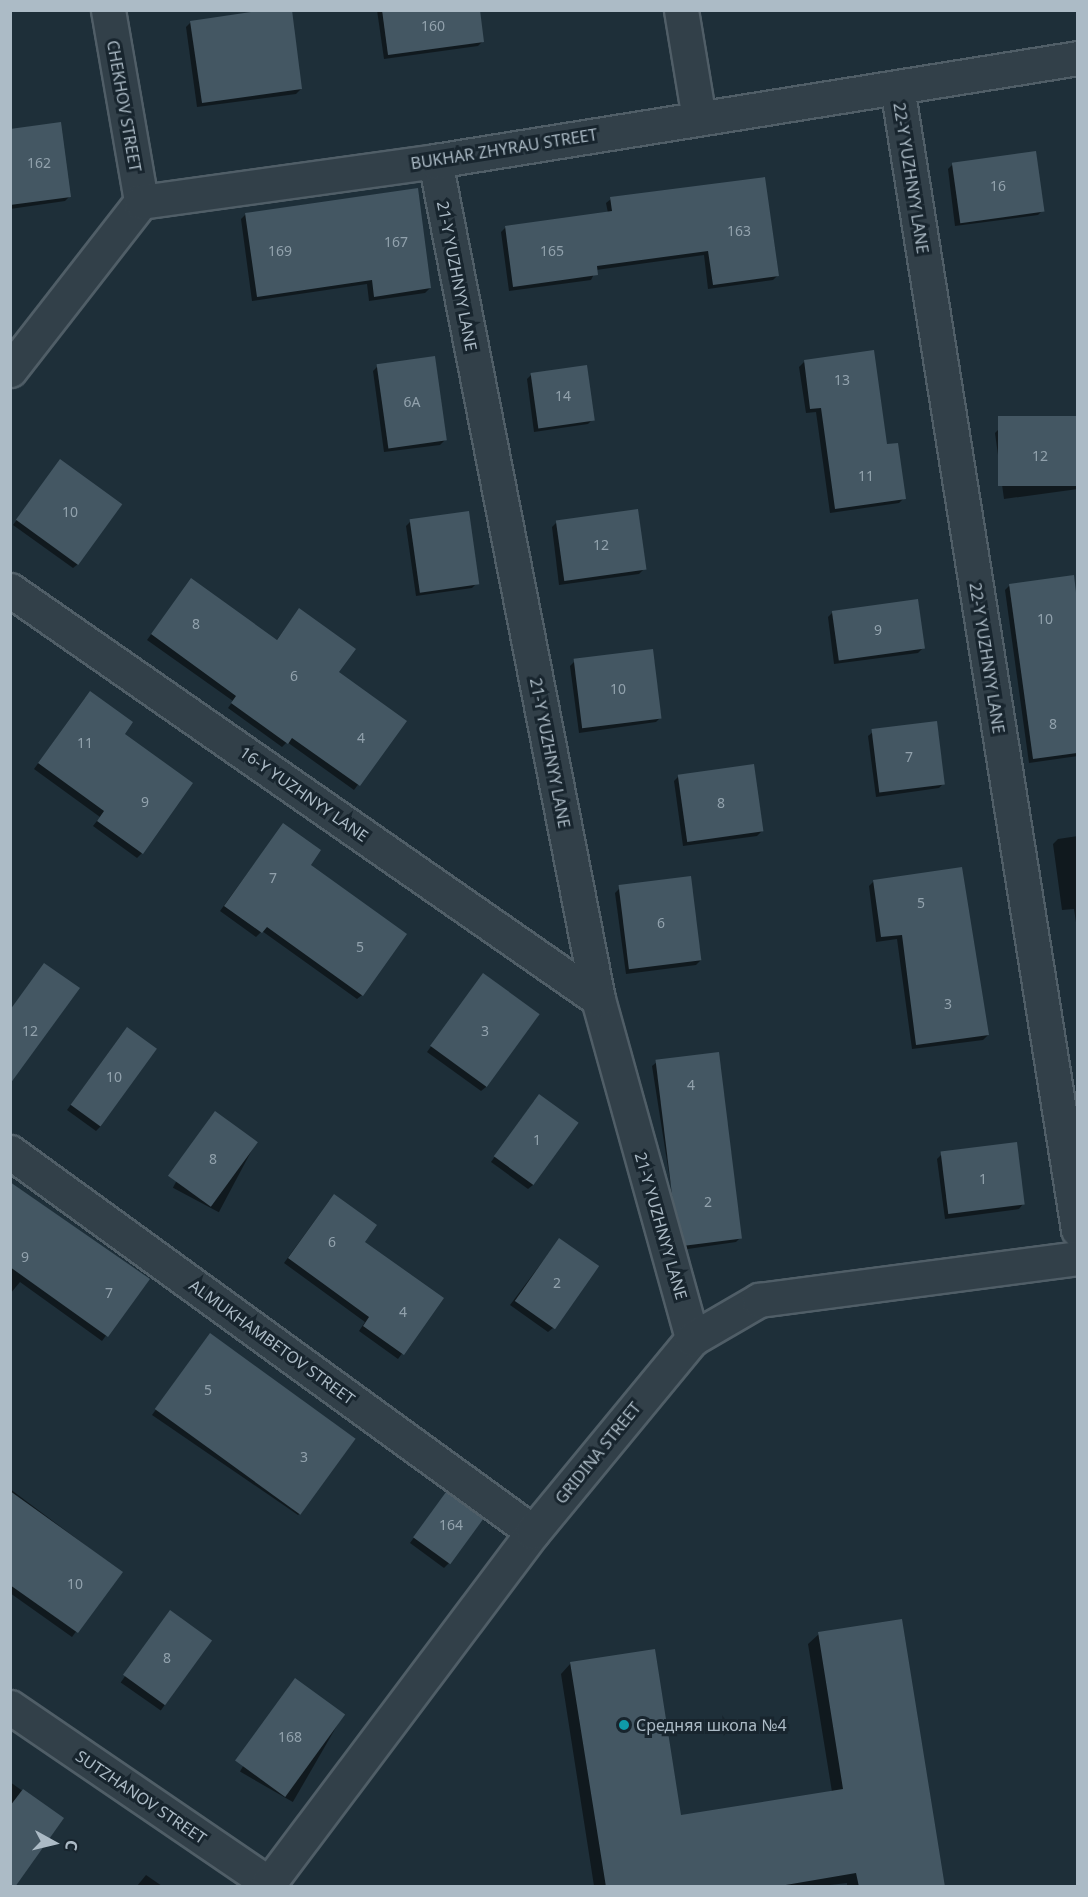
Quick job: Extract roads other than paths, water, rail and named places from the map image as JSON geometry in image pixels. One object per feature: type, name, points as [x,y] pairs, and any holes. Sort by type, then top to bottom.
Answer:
[{"type":"street","name":"CHEKHOV STREET","points":[[108,10],[141,202]]},
{"type":"street","points":[[681,10],[699,119]]},
{"type":"street","name":"BUKHAR ZHYRAU STREET","points":[[141,202],[435,161],[1077,58]]},
{"type":"street","name":"22-Y YUZHNYY LANE","points":[[897,87],[1077,1230]]},
{"type":"street","name":"21-Y YUZHNYY LANE","points":[[435,161],[597,999],[692,1339]]},
{"type":"street","points":[[10,370],[141,202]]},
{"type":"street","name":"16-Y YUZHNYY LANE","points":[[10,590],[597,999]]},
{"type":"street","name":"ALMUKHAMBETOV STREET","points":[[10,1152],[533,1532]]},
{"type":"street","name":"GRIDINA STREET","points":[[269,1886],[533,1532],[692,1339],[759,1300],[1077,1258]]},
{"type":"street","name":"SUTZHANOV STREET","points":[[10,1707],[269,1886]]},
{"type":"place","name":"Средняя школа №4","points":[[624,1725]]}]
